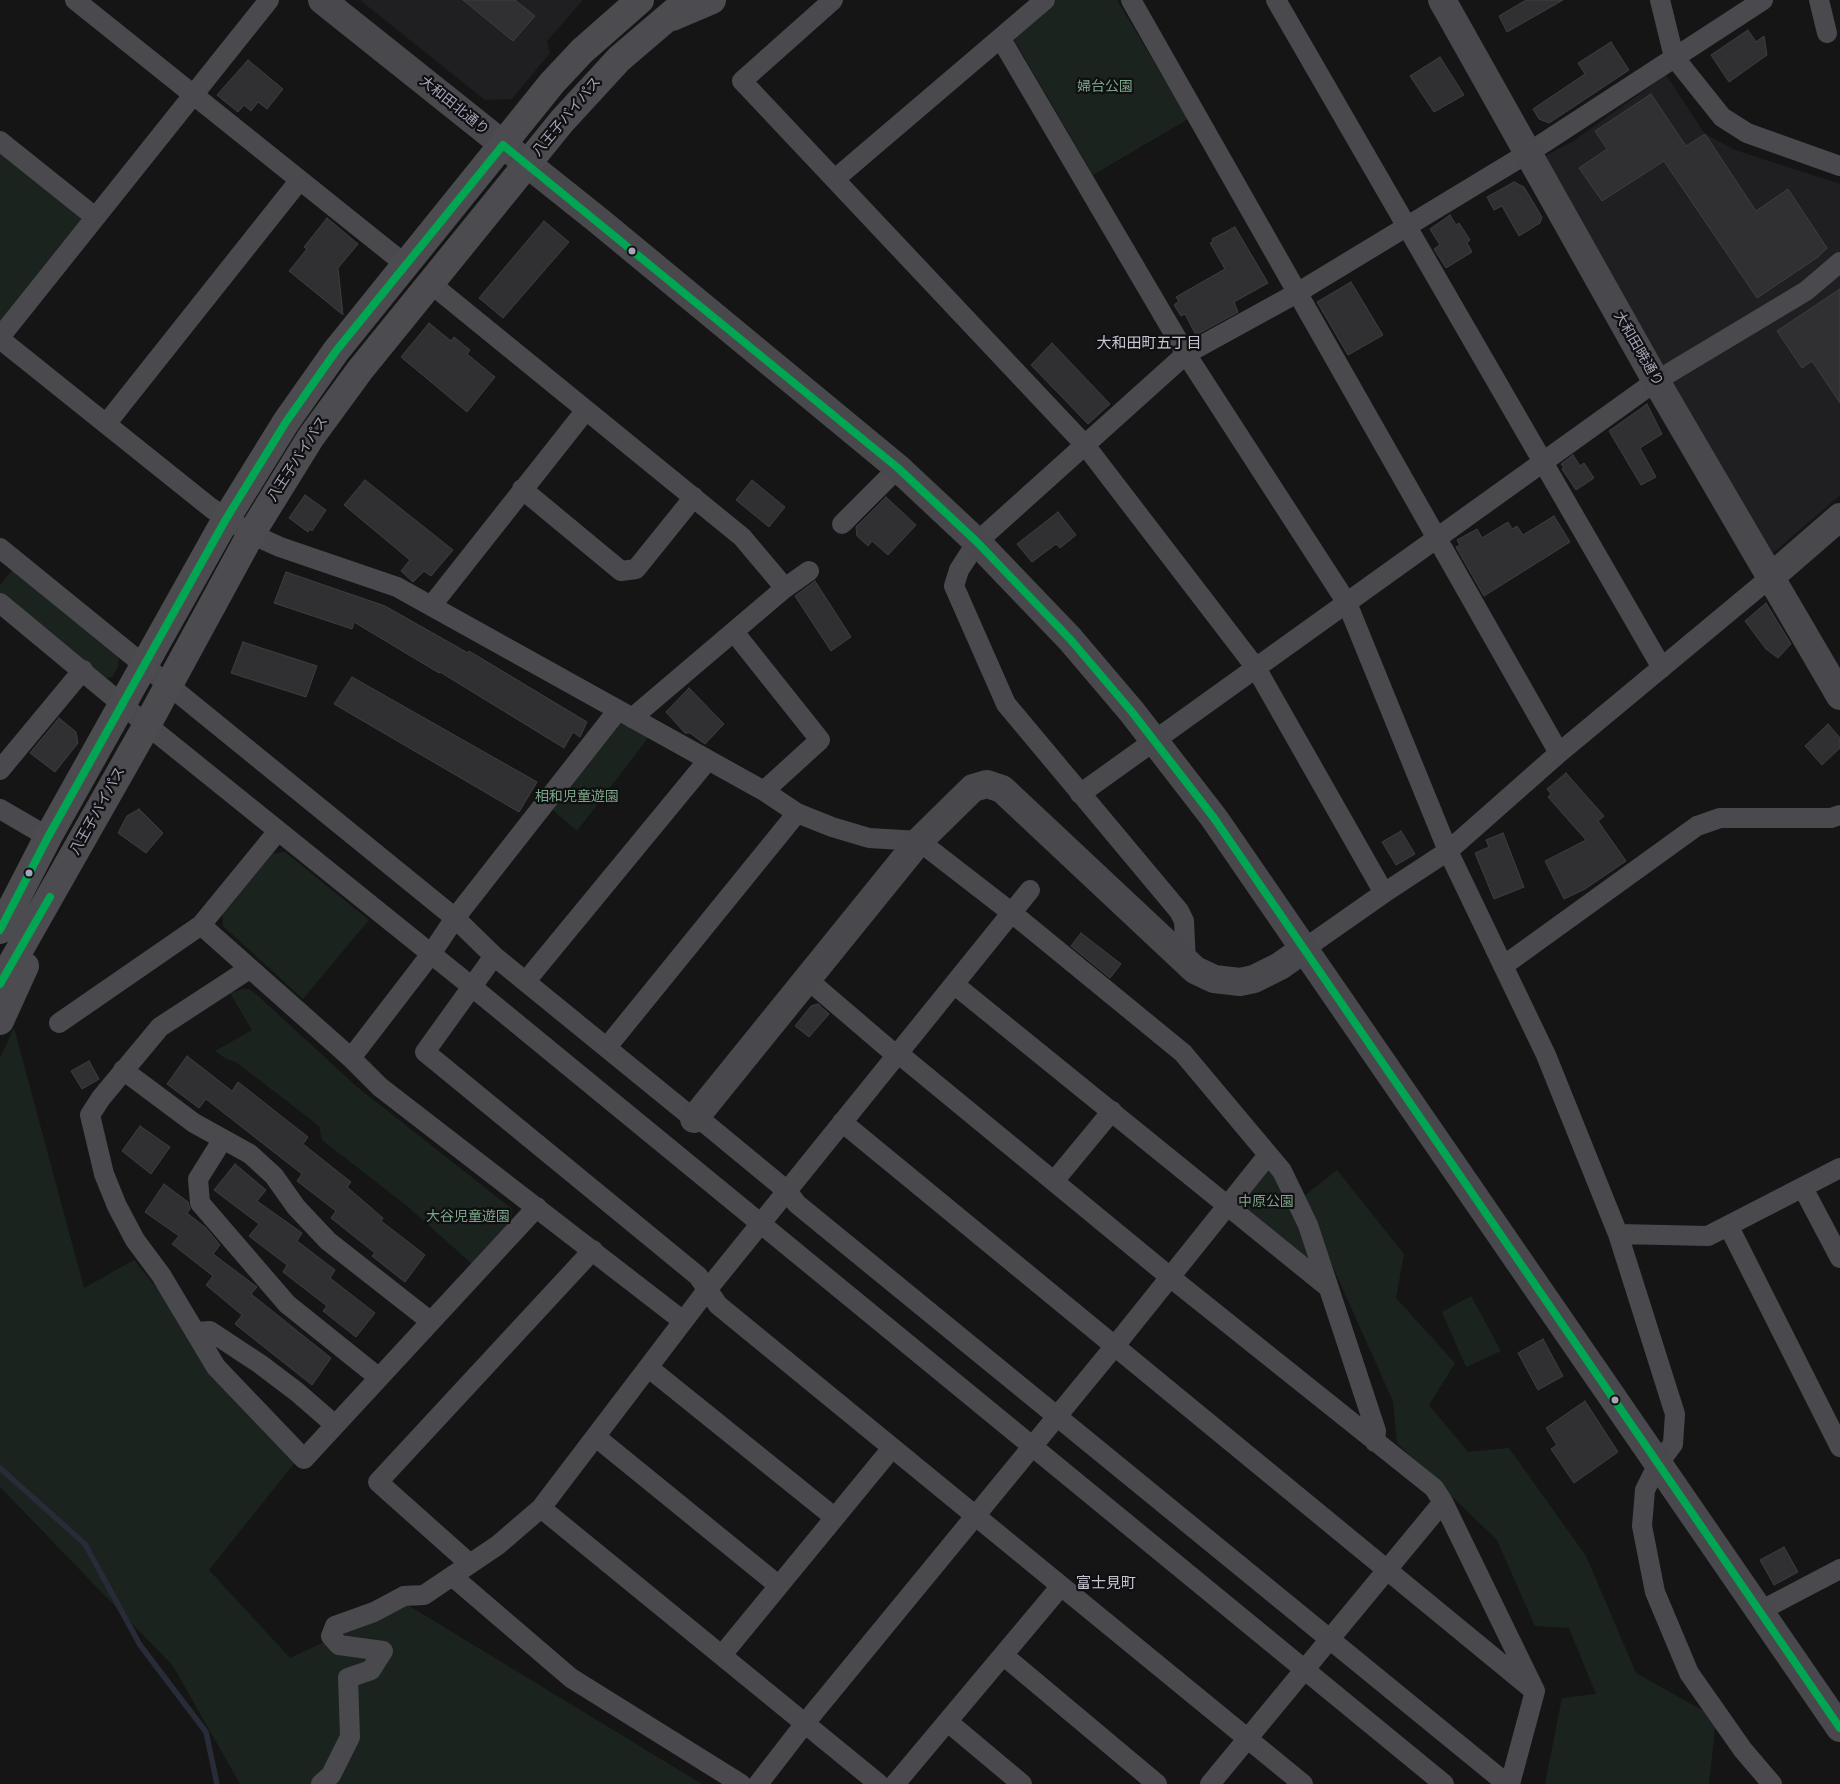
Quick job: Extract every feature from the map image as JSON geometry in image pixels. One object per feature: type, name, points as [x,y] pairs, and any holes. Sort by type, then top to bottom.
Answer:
[{"type":"highway","points":[[582,51],[622,0]]},
{"type":"highway","name":"八王子バイパス","points":[[0,930],[48,837],[226,519],[310,387],[336,351],[552,84],[582,51],[640,0]]},
{"type":"highway","name":"八王子バイパス","points":[[0,984],[147,725],[251,534],[286,475],[334,404],[430,283],[587,92],[688,0]]},
{"type":"highway","points":[[663,21],[712,0]]},
{"type":"highway","points":[[0,908],[48,837]]},
{"type":"highway","points":[[0,1021],[34,947],[61,877]]},
{"type":"street","points":[[75,0],[406,265]]},
{"type":"street","points":[[269,0],[0,338],[226,519],[251,534],[280,547],[397,586],[764,791],[798,813],[832,827],[869,838],[919,841],[1012,913],[1183,1054],[1282,1171],[1308,1225],[1376,1431],[1375,1442]]},
{"type":"street","name":"大和田北通り","points":[[322,0],[527,164],[898,468],[976,542],[1070,639],[1154,741],[1214,818],[1840,1728]]},
{"type":"street","points":[[833,0],[742,80],[1085,445],[1256,668],[1384,892]]},
{"type":"street","points":[[835,179],[1045,0]]},
{"type":"street","points":[[1130,0],[1559,753]]},
{"type":"street","points":[[1276,0],[1662,668]]},
{"type":"street","name":"大和田暁通り","points":[[1442,0],[1656,381],[1772,576],[1840,696]]},
{"type":"street","points":[[1660,0],[1674,57],[1722,118],[1747,133],[1840,166]]},
{"type":"street","points":[[1186,963],[1184,920],[1179,911],[1006,704],[954,586],[958,570],[976,542],[1186,354],[1297,293],[1528,153],[1763,0]]},
{"type":"street","points":[[1819,0],[1828,33]]},
{"type":"street","points":[[1001,39],[1186,354],[1347,603],[1448,851],[1546,1055],[1618,1234],[1675,1414],[1673,1444],[1658,1464],[1646,1490],[1642,1526],[1656,1592],[1690,1673],[1743,1750],[1772,1784]]},
{"type":"street","points":[[0,140],[95,217]]},
{"type":"street","points":[[106,424],[299,181]]},
{"type":"street","points":[[1080,794],[1656,381],[1806,291],[1840,262]]},
{"type":"street","points":[[430,283],[742,537],[785,588]]},
{"type":"street","points":[[432,605],[586,410]]},
{"type":"street","points":[[842,524],[898,468]]},
{"type":"street","points":[[522,490],[621,571],[636,569],[694,497]]},
{"type":"street","points":[[694,1118],[919,841],[973,788],[987,784],[1002,789],[1118,895],[1186,963],[1214,980],[1240,982],[1254,979],[1271,971],[1384,892],[1448,851],[1559,753],[1840,517]]},
{"type":"street","points":[[0,548],[455,918],[494,956],[694,1118],[706,1124],[786,1190],[797,1204],[1508,1784],[1535,1691],[1443,1502],[1434,1488],[1170,1277],[807,979]]},
{"type":"street","points":[[351,1058],[431,954],[455,918],[625,714],[734,632],[785,588],[809,571]]},
{"type":"street","points":[[0,603],[147,725],[471,986],[1444,1784]]},
{"type":"street","points":[[734,632],[820,740],[764,791]]},
{"type":"street","points":[[0,770],[83,670]]},
{"type":"street","points":[[526,981],[708,760]]},
{"type":"street","points":[[0,809],[48,837]]},
{"type":"street","points":[[607,1047],[798,813]]},
{"type":"street","points":[[1503,966],[1697,826],[1720,818],[1831,818],[1840,815]]},
{"type":"street","points":[[58,1023],[201,925],[278,831]]},
{"type":"street","points":[[321,1784],[331,1775],[350,1737],[348,1678],[371,1670],[383,1651],[339,1645],[331,1636],[335,1626],[374,1612],[404,1596],[424,1595],[498,1545],[541,1508],[683,1321],[786,1190],[955,985],[1030,890]]},
{"type":"street","points":[[201,925],[351,1058],[380,1087],[438,1134],[525,1201],[537,1207],[683,1321]]},
{"type":"street","points":[[494,956],[425,1052],[698,1276],[718,1305],[1248,1737],[1303,1784]]},
{"type":"street","points":[[249,969],[160,1027],[123,1070],[90,1115],[96,1145],[117,1206],[135,1240],[161,1276],[216,1367],[304,1459],[537,1207]]},
{"type":"street","points":[[955,985],[1329,1288]]},
{"type":"street","points":[[123,1070],[194,1123],[250,1154],[274,1176],[296,1208],[328,1241],[430,1321]]},
{"type":"street","points":[[1054,1180],[1112,1111]]},
{"type":"street","points":[[842,1122],[1535,1691]]},
{"type":"street","points":[[223,1139],[198,1179],[200,1203],[287,1304],[378,1377]]},
{"type":"street","points":[[758,1784],[806,1722],[1114,1347],[1268,1155]]},
{"type":"street","points":[[1618,1234],[1708,1236],[1840,1168]]},
{"type":"street","points":[[1803,1188],[1840,1258]]},
{"type":"street","points":[[1728,1227],[1840,1447]]},
{"type":"street","points":[[470,1564],[378,1482],[593,1250]]},
{"type":"street","points":[[195,1332],[210,1331],[260,1364],[297,1392],[335,1425]]},
{"type":"street","points":[[649,1368],[834,1517]]},
{"type":"street","points":[[596,1437],[778,1586]]},
{"type":"street","points":[[722,1655],[892,1448]]},
{"type":"street","points":[[1210,1784],[1328,1638],[1443,1502]]},
{"type":"street","points":[[541,1508],[806,1722],[879,1784]]},
{"type":"street","points":[[1760,1612],[1840,1569]]},
{"type":"street","points":[[452,1576],[571,1678],[740,1784]]},
{"type":"street","points":[[895,1784],[1061,1586]]},
{"type":"street","points":[[1003,1655],[1157,1784]]},
{"type":"street","points":[[948,1722],[1022,1784]]},
{"type":"shaded area","points":[[360,0],[583,0],[547,41],[550,53],[512,99],[485,100]]},
{"type":"shaded area","points":[[1666,75],[1705,134],[1735,150],[1840,184],[1840,495],[1772,554],[1539,159],[1572,142]]},
{"type":"green space","name":"婦台公園","points":[[1057,0],[1117,0],[1188,119],[1093,175],[1013,38]]},
{"type":"green space","points":[[0,141],[95,217],[0,337]]},
{"type":"green space","points":[[14,568],[119,652],[118,667],[112,677],[102,679],[0,596],[0,585]]},
{"type":"green space","name":"相和児童遊園","points":[[618,710],[654,730],[577,831],[546,804]]},
{"type":"green space","points":[[285,852],[369,920],[303,999],[223,926],[223,913],[270,854]]},
{"type":"green space","name":"大谷児童遊園","points":[[249,989],[256,994],[356,1086],[512,1209],[511,1223],[472,1264],[407,1206],[322,1140],[319,1126],[236,1062],[226,1059],[215,1051],[252,1030],[230,993]]},
{"type":"green space","points":[[14,1028],[84,1288],[134,1260],[296,1461],[209,1570],[290,1658],[406,1604],[702,1784],[240,1784],[173,1666],[0,1487],[0,1058]]},
{"type":"green space","name":"中原公園","points":[[1268,1155],[1329,1288],[1228,1207]]},
{"type":"green space","points":[[1337,1170],[1404,1254],[1396,1298],[1455,1363],[1429,1405],[1468,1452],[1509,1448],[1586,1556],[1636,1673],[1716,1718],[1709,1784],[1545,1784],[1562,1698],[1596,1694],[1569,1628],[1535,1626],[1497,1540],[1397,1443],[1393,1401],[1302,1198]]},
{"type":"green space","points":[[1471,1296],[1501,1351],[1466,1367],[1442,1312]]},
{"type":"building","points":[[463,0],[515,0],[535,16],[513,41]]},
{"type":"building","points":[[1526,0],[1563,0],[1507,32],[1499,16]]},
{"type":"building","points":[[1748,30],[1756,42],[1764,36],[1767,55],[1729,82],[1711,55]]},
{"type":"building","points":[[1611,42],[1629,70],[1549,123],[1539,119],[1533,109],[1585,74],[1578,63]]},
{"type":"building","points":[[1440,57],[1464,95],[1434,112],[1410,76]]},
{"type":"building","points":[[248,60],[283,89],[267,109],[258,102],[251,111],[244,105],[238,112],[217,95]]},
{"type":"building","points":[[1651,94],[1686,146],[1705,134],[1756,211],[1788,189],[1827,248],[1818,257],[1757,298],[1664,161],[1602,201],[1579,168],[1607,149],[1595,131]]},
{"type":"building","points":[[1514,182],[1524,187],[1542,217],[1540,223],[1519,236],[1502,206],[1494,210],[1487,197]]},
{"type":"building","points":[[1450,215],[1456,225],[1459,223],[1470,240],[1467,243],[1472,252],[1446,268],[1434,249],[1440,245],[1430,229]]},
{"type":"building","points":[[327,218],[358,244],[338,268],[343,315],[289,271],[307,249],[304,247]]},
{"type":"building","points":[[544,221],[569,242],[503,318],[479,298]]},
{"type":"building","points":[[1235,227],[1268,283],[1234,302],[1238,312],[1196,335],[1185,314],[1181,316],[1174,305],[1179,301],[1176,297],[1225,269],[1210,243],[1213,242],[1212,239]]},
{"type":"building","points":[[1351,282],[1383,335],[1348,355],[1317,302]]},
{"type":"building","points":[[1840,289],[1840,403],[1812,361],[1802,368],[1777,331]]},
{"type":"building","points":[[429,323],[451,341],[454,337],[470,350],[467,354],[495,377],[467,412],[401,357]]},
{"type":"building","points":[[1052,343],[1110,404],[1088,424],[1031,365]]},
{"type":"building","points":[[1647,404],[1662,434],[1640,448],[1656,477],[1641,485],[1609,431]]},
{"type":"building","points":[[1573,455],[1580,466],[1584,463],[1594,478],[1576,490],[1562,469],[1564,468],[1561,464]]},
{"type":"building","points":[[365,480],[453,550],[431,576],[424,571],[413,582],[401,571],[410,560],[344,505]]},
{"type":"building","points":[[752,480],[785,507],[769,527],[736,500]]},
{"type":"building","points":[[305,495],[326,510],[312,531],[310,529],[308,532],[289,518]]},
{"type":"building","points":[[886,497],[916,525],[888,555],[872,541],[868,546],[857,536],[856,527]]},
{"type":"building","points":[[1058,512],[1076,535],[1060,548],[1056,544],[1032,562],[1017,544]]},
{"type":"building","points":[[1554,516],[1570,542],[1484,596],[1456,547],[1460,545],[1457,540],[1477,529],[1482,538],[1508,522],[1512,529],[1517,526],[1523,535]]},
{"type":"building","points":[[286,572],[385,606],[468,653],[469,651],[587,722],[580,737],[573,732],[564,748],[354,622],[352,629],[274,603]]},
{"type":"building","points":[[815,581],[851,637],[831,651],[795,596]]},
{"type":"building","points":[[1766,603],[1791,644],[1778,658],[1766,649],[1745,621]]},
{"type":"building","points":[[243,642],[317,666],[306,697],[231,673]]},
{"type":"building","points":[[352,677],[537,782],[519,812],[334,704]]},
{"type":"building","points":[[689,688],[724,724],[705,744],[690,733],[685,733],[666,712]]},
{"type":"building","points":[[59,718],[76,732],[78,743],[55,772],[30,753]]},
{"type":"building","points":[[1828,724],[1840,738],[1840,748],[1822,765],[1805,746]]},
{"type":"building","points":[[1566,773],[1604,816],[1598,821],[1626,861],[1585,889],[1564,899],[1545,861],[1586,840],[1548,797],[1551,794],[1547,789]]},
{"type":"building","points":[[139,809],[163,833],[146,853],[118,833],[127,816]]},
{"type":"building","points":[[1401,831],[1415,854],[1396,865],[1382,842]]},
{"type":"building","points":[[1503,833],[1524,887],[1494,899],[1475,853],[1489,847],[1486,840]]},
{"type":"building","points":[[1081,933],[1121,964],[1110,978],[1071,946]]},
{"type":"building","points":[[818,1004],[829,1014],[809,1037],[795,1026],[811,1006]]},
{"type":"building","points":[[187,1056],[232,1091],[238,1082],[308,1137],[303,1144],[351,1182],[347,1187],[383,1218],[381,1221],[425,1255],[405,1282],[372,1256],[375,1253],[331,1218],[336,1211],[297,1181],[302,1174],[206,1099],[199,1108],[167,1084]]},
{"type":"building","points":[[89,1061],[99,1079],[82,1089],[71,1071]]},
{"type":"building","points":[[140,1126],[170,1147],[151,1174],[122,1151]]},
{"type":"building","points":[[235,1164],[266,1190],[257,1201],[302,1233],[297,1241],[335,1270],[330,1278],[375,1313],[356,1337],[323,1311],[327,1306],[283,1272],[287,1265],[249,1236],[259,1224],[214,1190]]},
{"type":"building","points":[[164,1184],[188,1202],[190,1209],[187,1213],[206,1228],[220,1245],[213,1254],[257,1287],[251,1294],[331,1358],[312,1385],[235,1324],[242,1315],[206,1285],[213,1276],[172,1244],[179,1236],[145,1212]]},
{"type":"building","points":[[1543,1339],[1563,1376],[1538,1390],[1518,1353]]},
{"type":"building","points":[[1585,1401],[1618,1452],[1574,1483],[1551,1449],[1557,1445],[1546,1428]]},
{"type":"building","points":[[1784,1547],[1798,1572],[1774,1585],[1760,1560]]},
{"type":"waterway","points":[[0,1468],[85,1544],[140,1645],[206,1732],[217,1784]]},
{"type":"transit line","points":[[0,930],[48,837],[226,519],[286,422],[336,351],[503,145],[898,468],[977,542],[1070,639],[1132,712],[1214,818],[1840,1728]]},
{"type":"transit line","points":[[0,984],[50,897]]},
{"type":"district","name":"大和田町五丁目","points":[[1149,344]]},
{"type":"district","name":"富士見町","points":[[1106,1584]]}]
